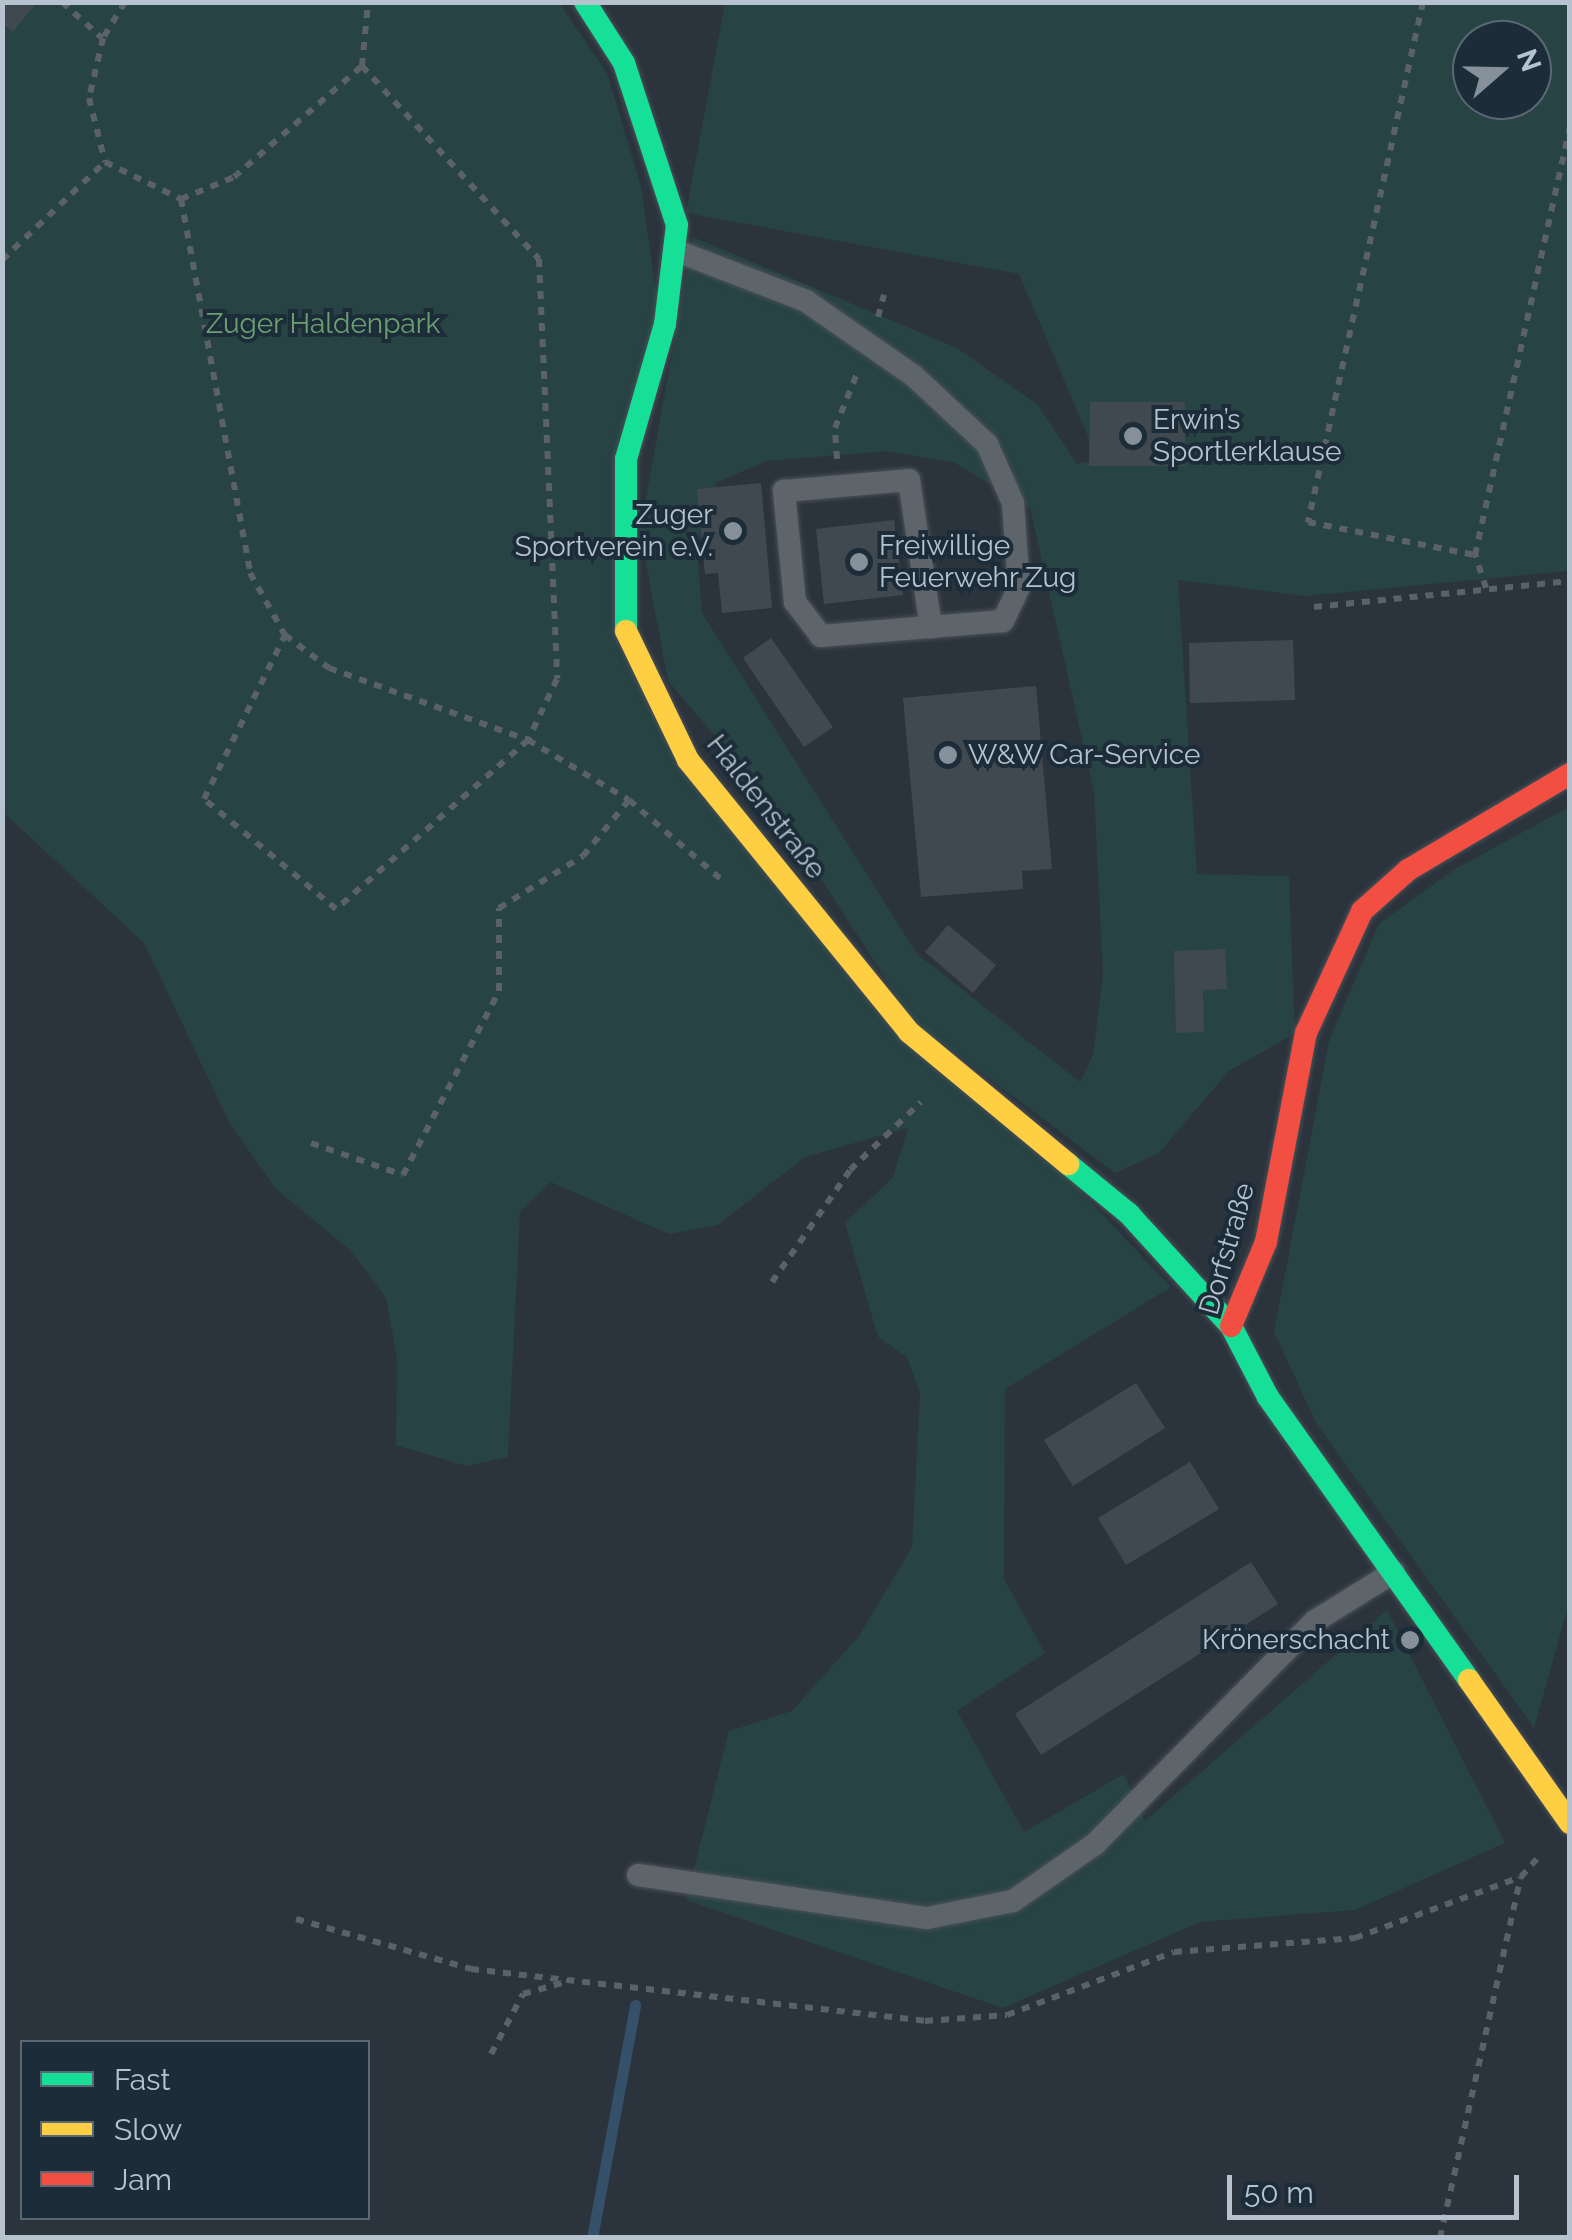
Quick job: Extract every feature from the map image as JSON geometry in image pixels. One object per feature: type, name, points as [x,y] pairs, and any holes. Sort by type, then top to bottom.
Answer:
[{"type":"street","name":"Haldenstraße","points":[[585,2],[624,63],[677,226],[666,324],[626,459],[621,621],[688,760],[909,1032],[1128,1214],[1231,1326]]},
{"type":"street","name":"Dorfstraße","points":[[1569,1823],[1397,1570],[1268,1397],[1231,1326],[1266,1242],[1306,1033],[1362,911],[1408,870],[1570,774]]},
{"type":"lane","points":[[674,250],[806,301],[914,376],[987,444],[1013,504],[1019,587],[1003,621],[821,636],[795,602],[784,491],[909,480],[930,627]]},
{"type":"lane","points":[[638,1876],[926,1918],[1013,1901],[1095,1844],[1315,1621],[1397,1570]]},
{"type":"path","points":[[62,2],[103,38]]},
{"type":"path","points":[[105,162],[89,98],[103,38],[126,2]]},
{"type":"path","points":[[105,162],[181,199],[234,177],[362,66],[368,2]]},
{"type":"path","points":[[1424,2],[1308,522],[1474,555]]},
{"type":"path","points":[[285,635],[204,799],[336,909],[528,740],[557,678],[539,260],[362,66]]},
{"type":"path","points":[[1486,588],[1474,555],[1570,128]]},
{"type":"path","points":[[2,260],[105,162]]},
{"type":"path","points":[[181,199],[250,573],[285,635],[328,668],[528,740],[629,800],[726,884]]},
{"type":"path","points":[[882,307],[884,294]]},
{"type":"path","points":[[835,428],[860,367]]},
{"type":"path","points":[[1314,607],[1570,581]]},
{"type":"path","points":[[311,1143],[403,1176],[499,991],[499,908],[583,856],[629,800]]},
{"type":"path","points":[[772,1282],[841,1181],[926,1098]]},
{"type":"path","points":[[1440,2238],[1521,1878],[1569,1823]]},
{"type":"path","points":[[296,1920],[471,1969],[925,2021],[1007,2015],[1174,1952],[1355,1938],[1521,1878]]},
{"type":"path","points":[[491,2054],[523,1994],[568,1982]]},
{"type":"green space","name":"Zuger Haldenpark","points":[[3,3],[559,3],[607,73],[641,187],[660,320],[615,622],[680,766],[1171,1287],[1005,1389],[1004,1579],[1045,1653],[957,1711],[1024,1832],[1124,1774],[1145,1821],[1387,1610],[1505,1843],[1355,1910],[1200,1922],[1003,2008],[686,1900],[729,1731],[792,1711],[859,1636],[912,1547],[920,1393],[907,1357],[878,1337],[845,1223],[893,1177],[908,1128],[805,1157],[718,1225],[669,1234],[551,1182],[520,1211],[508,1457],[466,1466],[396,1445],[397,1358],[386,1298],[350,1250],[276,1189],[230,1124],[144,943],[3,812]]},
{"type":"green space","points":[[725,3],[1569,3],[1569,571],[1305,596],[1178,580],[1197,874],[1289,876],[1295,1033],[1229,1071],[1159,1153],[1115,1173],[913,1021],[770,800],[668,681],[640,531],[693,237],[957,348],[1038,405],[1077,464],[1098,460],[1019,274],[686,213]],"holes":[[[888,451],[955,463],[1030,508],[1094,792],[1103,974],[1093,1055],[1080,1082],[917,954],[702,613],[697,547],[717,482],[767,461]]]},
{"type":"green space","points":[[1569,807],[1570,1600],[1534,1728],[1316,1423],[1274,1332],[1329,1041],[1379,924],[1455,869]]},
{"type":"building","points":[[5,2],[37,2],[13,32],[2,23]]},
{"type":"building","points":[[1090,402],[1185,402],[1185,466],[1089,466]]},
{"type":"building","name":"Zuger Sportverein e.V.","points":[[761,483],[772,608],[722,613],[718,573],[705,574],[697,489]]},
{"type":"building","name":"Freiwillige Feuerwehr Zug","points":[[894,520],[903,595],[824,604],[816,529]]},
{"type":"building","points":[[771,638],[833,727],[804,747],[743,658]]},
{"type":"building","points":[[1293,640],[1295,700],[1190,703],[1189,643]]},
{"type":"building","points":[[1036,686],[1052,869],[1022,871],[1023,889],[921,897],[903,698]]},
{"type":"building","points":[[948,925],[996,965],[973,993],[925,952]]},
{"type":"building","points":[[1225,949],[1227,989],[1203,990],[1204,1032],[1176,1033],[1174,951]]},
{"type":"building","points":[[1136,1383],[1165,1428],[1073,1486],[1044,1440]]},
{"type":"building","points":[[1190,1462],[1219,1509],[1126,1565],[1098,1518]]},
{"type":"building","points":[[1251,1562],[1278,1604],[1041,1755],[1015,1714]]},
{"type":"waterway","points":[[592,2238],[635,2005]]},
{"type":"traffic: fast","points":[[585,2],[624,63],[677,225],[665,324],[626,459],[626,631]]},
{"type":"traffic: fast","points":[[1068,1164],[1129,1214],[1231,1326],[1268,1397],[1469,1680]]},
{"type":"traffic: slow","points":[[626,631],[688,760],[909,1032],[1068,1164]]},
{"type":"traffic: slow","points":[[1469,1680],[1570,1823]]},
{"type":"traffic: jam","points":[[1231,1326],[1266,1242],[1306,1033],[1362,911],[1408,870],[1570,774]]},
{"type":"place","name":"Erwin’s Sportlerklause","points":[[1133,436]]},
{"type":"place","name":"Zuger Sportverein e.V.","points":[[733,531]]},
{"type":"place","name":"Freiwillige Feuerwehr Zug","points":[[859,562]]},
{"type":"place","name":"W&W Car-Service","points":[[948,755]]},
{"type":"place","name":"Krönerschacht","points":[[1410,1640]]}]
